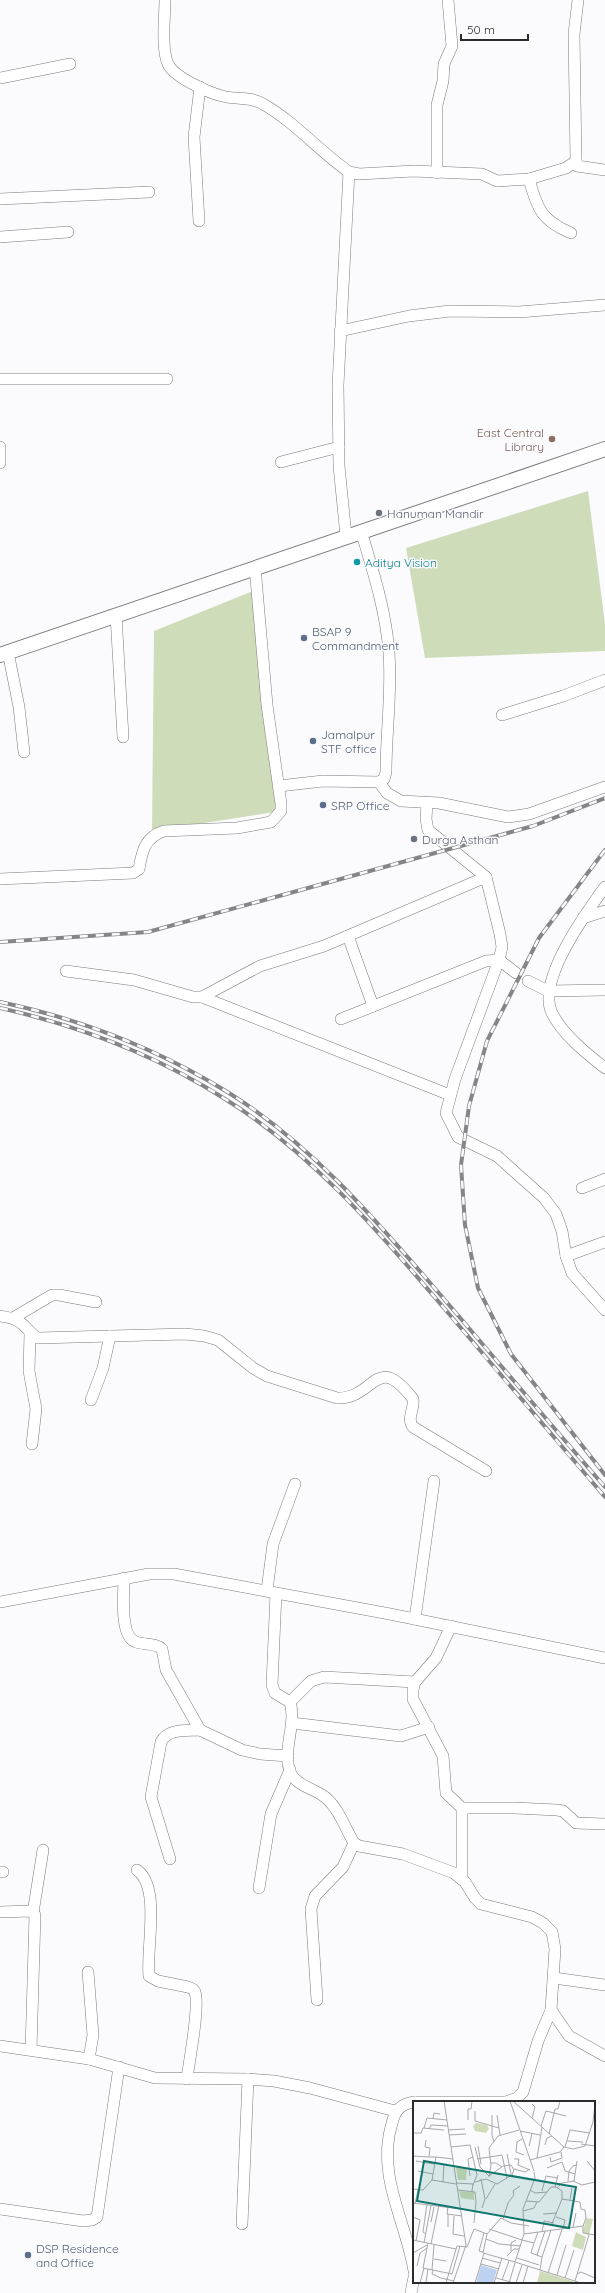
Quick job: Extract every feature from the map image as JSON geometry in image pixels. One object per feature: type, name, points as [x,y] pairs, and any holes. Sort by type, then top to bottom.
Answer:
[{"type":"main road","points":[[4,654],[116,615],[256,572],[360,531],[605,449]]},
{"type":"street","points":[[165,0],[167,62],[175,73],[200,87],[222,96],[249,99],[264,104],[299,129],[349,172],[358,174],[414,170],[482,174],[497,181],[529,179],[566,168],[576,161]]},
{"type":"street","points":[[437,172],[437,105],[443,81],[444,64],[452,46],[448,0]]},
{"type":"street","points":[[578,0],[574,34],[576,161],[577,166],[605,170]]},
{"type":"street","points":[[0,78],[70,64]]},
{"type":"street","points":[[199,221],[194,137],[200,87]]},
{"type":"street","points":[[346,536],[339,447],[338,385],[349,172]]},
{"type":"street","points":[[529,179],[538,206],[546,220],[554,226],[571,233]]},
{"type":"street","points":[[0,198],[149,192]]},
{"type":"street","points":[[0,237],[68,232]]},
{"type":"street","points":[[340,331],[409,316],[450,310],[519,312],[605,305]]},
{"type":"street","points":[[0,379],[167,379]]},
{"type":"street","points":[[0,447],[0,462]]},
{"type":"street","points":[[281,462],[339,447]]},
{"type":"street","points":[[279,786],[323,781],[379,782],[384,779],[386,772],[390,699],[389,653],[383,605],[360,531]]},
{"type":"street","points":[[0,879],[136,872],[139,869],[142,851],[147,841],[154,834],[164,831],[237,828],[271,822],[281,811],[279,786],[267,705],[256,572]]},
{"type":"street","points":[[116,615],[123,737]]},
{"type":"street","points":[[4,654],[19,707],[24,752]]},
{"type":"street","points":[[502,715],[563,696],[605,680]]},
{"type":"street","points":[[379,782],[387,793],[401,801],[471,808],[508,816],[530,814],[605,787]]},
{"type":"street","points":[[427,803],[426,819],[428,830],[486,877],[502,947],[499,960],[450,1095],[446,1113],[458,1137],[497,1156],[544,1198],[556,1214],[562,1231],[566,1256],[572,1273],[605,1310]]},
{"type":"street","points":[[202,997],[260,966],[324,946],[486,877]]},
{"type":"street","points":[[605,887],[583,918],[562,955],[548,991],[552,1013],[564,1030],[605,1068]]},
{"type":"street","points":[[583,918],[605,911]]},
{"type":"street","points":[[348,936],[373,1006]]},
{"type":"street","points":[[341,1020],[481,963],[499,960],[516,973]]},
{"type":"street","points":[[66,972],[134,980],[193,997],[202,997],[450,1095]]},
{"type":"street","points":[[528,982],[548,991],[605,990]]},
{"type":"street","points":[[582,1188],[605,1179]]},
{"type":"street","points":[[566,1256],[605,1242]]},
{"type":"street","points":[[12,1318],[52,1295],[96,1302]]},
{"type":"street","points":[[0,1316],[12,1318],[22,1323],[30,1334],[45,1339],[185,1334],[211,1337],[218,1340],[253,1368],[267,1376],[337,1398],[346,1398],[357,1395],[379,1377],[385,1375],[392,1378],[413,1399],[414,1404],[410,1418],[413,1427],[486,1471]]},
{"type":"street","points":[[30,1334],[29,1371],[36,1409],[32,1444]]},
{"type":"street","points":[[91,1400],[103,1368],[110,1336]]},
{"type":"street","points":[[415,1619],[434,1481]]},
{"type":"street","points":[[295,1484],[273,1544],[272,1592],[272,1685],[275,1693],[290,1702],[293,1712],[288,1756],[290,1770],[294,1778],[323,1795],[333,1806],[354,1843],[367,1848],[387,1849],[454,1873],[462,1878],[475,1898],[481,1904],[532,1917],[543,1923],[552,1932],[555,1949],[551,2010],[538,2041],[523,2092],[517,2098],[508,2101]]},
{"type":"street","points":[[0,1602],[124,1578],[149,1574],[174,1574],[451,1626],[605,1658]]},
{"type":"street","points":[[124,1578],[125,1621],[128,1636],[135,1642],[157,1646],[162,1649],[166,1670],[200,1730]]},
{"type":"street","points":[[451,1626],[436,1658],[415,1682],[413,1699],[444,1756],[446,1793],[462,1808],[557,1810],[563,1811],[576,1823],[605,1824]]},
{"type":"street","points":[[290,1702],[311,1680],[324,1677],[415,1682]]},
{"type":"street","points":[[292,1723],[401,1736],[429,1727]]},
{"type":"street","points":[[170,1859],[151,1797],[161,1742],[164,1736],[171,1732],[200,1730],[242,1750],[260,1754],[288,1756]]},
{"type":"street","points":[[259,1888],[271,1814],[290,1770]]},
{"type":"street","points":[[462,1808],[462,1878]]},
{"type":"street","points":[[317,2000],[311,1909],[315,1896],[343,1867],[354,1843]]},
{"type":"street","points":[[31,2050],[35,1921],[33,1913],[43,1850]]},
{"type":"street","points":[[137,1870],[144,1875],[150,1893],[149,1976],[158,1981],[192,1988],[195,1994],[195,2021],[186,2079]]},
{"type":"street","points":[[0,1912],[33,1913]]},
{"type":"street","points":[[88,1972],[93,2035],[89,2059]]},
{"type":"street","points":[[554,1978],[605,1985]]},
{"type":"street","points":[[551,2010],[569,2036],[605,2056]]},
{"type":"street","points":[[0,2046],[89,2059],[155,2078],[248,2079],[310,2088],[395,2111]]},
{"type":"street","points":[[0,2209],[83,2221],[97,2217],[119,2067]]},
{"type":"street","points":[[242,2224],[248,2079]]},
{"type":"street","points":[[413,2102],[402,2105],[395,2111],[390,2129],[387,2169],[409,2235],[413,2264]]},
{"type":"street","points":[[411,2293],[413,2282]]},
{"type":"green space","points":[[588,491],[605,624],[605,651],[425,658],[406,548]]},
{"type":"green space","points":[[258,589],[281,811],[152,831],[154,631]]},
{"type":"railway","points":[[0,942],[148,932],[533,826],[605,798]]},
{"type":"railway","points":[[605,850],[539,938],[487,1041],[469,1106],[461,1165],[465,1225],[478,1288],[511,1354],[605,1475]]},
{"type":"railway","points":[[0,1002],[60,1017],[118,1037],[147,1049],[202,1077],[229,1093],[260,1114],[289,1137],[317,1162],[370,1215],[605,1487]]},
{"type":"railway","points":[[0,1008],[30,1015],[88,1033],[145,1056],[199,1083],[225,1099],[257,1120],[287,1144],[369,1222],[605,1497]]},
{"type":"place","name":"East Central Library","points":[[552,439]]},
{"type":"place","name":"Hanuman Mandir","points":[[379,513]]},
{"type":"place","name":"Aditya Vision","points":[[357,562]]},
{"type":"place","name":"BSAP 9 Commandment","points":[[304,638]]},
{"type":"place","name":"Jamalpur STF office","points":[[313,741]]},
{"type":"place","name":"SRP Office","points":[[323,805]]},
{"type":"place","name":"Durga Asthan","points":[[414,839]]},
{"type":"place","name":"DSP Residence and Office","points":[[28,2255]]}]
